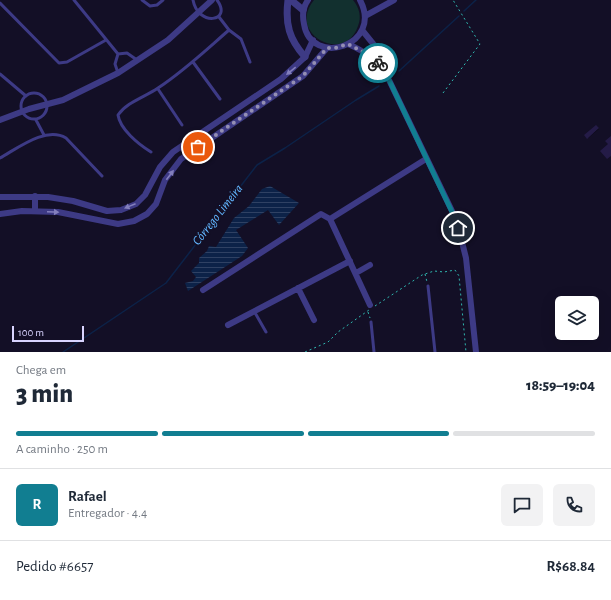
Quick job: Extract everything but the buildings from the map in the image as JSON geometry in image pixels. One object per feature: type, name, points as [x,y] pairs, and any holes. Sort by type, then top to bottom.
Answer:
[{"type":"street","points":[[0,120],[63,100],[118,73],[168,40],[212,0]]},
{"type":"street","points":[[290,0],[303,10]]},
{"type":"street","points":[[290,0],[287,24],[291,38],[305,57]]},
{"type":"street","points":[[308,0],[303,10],[304,26],[313,40],[327,48],[335,48],[348,44],[356,38],[362,30],[365,16],[360,0],[368,0]]},
{"type":"street","points":[[365,16],[394,0]]},
{"type":"street","points":[[362,30],[387,61]]},
{"type":"street","points":[[0,197],[35,196],[73,201],[107,211],[121,210],[136,204],[145,195],[160,167],[173,152],[281,79],[305,57],[313,40]]},
{"type":"street","points":[[348,44],[369,55],[380,65],[389,80],[453,214],[462,242],[467,265],[476,352]]},
{"type":"street","points":[[0,214],[34,211],[58,212],[118,224],[134,221],[148,214],[156,204],[163,186],[181,159],[303,76],[327,48]]},
{"type":"street","points":[[254,97],[260,106]]},
{"type":"street","points":[[330,219],[426,159]]},
{"type":"street","points":[[153,182],[163,186]]},
{"type":"street","points":[[34,211],[35,196]]},
{"type":"street","points":[[203,290],[321,214],[330,219],[356,273],[369,308]]},
{"type":"street","points":[[228,325],[350,261]]},
{"type":"street","points":[[356,273],[370,265]]},
{"type":"street","points":[[298,288],[314,320]]},
{"type":"lane","points":[[74,0],[118,54]]},
{"type":"lane","points":[[142,0],[150,6],[157,5],[163,0]]},
{"type":"lane","points":[[194,0],[199,13],[208,19],[219,17]]},
{"type":"lane","points":[[217,0],[221,5],[219,17]]},
{"type":"lane","points":[[0,3],[59,63],[67,62],[106,40]]},
{"type":"lane","points":[[219,17],[229,30],[241,39],[250,62]]},
{"type":"lane","points":[[151,152],[144,148],[119,123],[118,115],[122,108],[158,89],[193,62],[229,30]]},
{"type":"lane","points":[[118,54],[127,53],[138,61]]},
{"type":"lane","points":[[118,54],[115,64],[118,73]]},
{"type":"lane","points":[[193,62],[220,99]]},
{"type":"lane","points":[[0,74],[26,96]]},
{"type":"lane","points":[[0,80],[3,77]]},
{"type":"lane","points":[[158,89],[182,125]]},
{"type":"lane","points":[[35,94],[42,97],[47,104],[45,114],[36,120],[27,118],[22,112],[21,106],[26,96],[35,94]]},
{"type":"lane","points":[[36,120],[44,136]]},
{"type":"lane","points":[[0,158],[44,136],[60,134],[66,138],[102,176]]},
{"type":"lane","points":[[428,286],[435,352]]},
{"type":"lane","points":[[254,311],[266,332]]},
{"type":"lane","points":[[371,322],[374,352]]},
{"type":"path","points":[[443,93],[480,44],[453,0]]},
{"type":"path","points":[[305,352],[328,342],[338,332],[369,308],[425,273],[434,271],[444,272],[452,269],[458,273],[466,352]]},
{"type":"path","points":[[425,273],[428,286]]},
{"type":"path","points":[[369,308],[371,322]]},
{"type":"green space","points":[[314,0],[353,0],[357,6],[360,19],[358,26],[351,37],[342,43],[331,44],[321,40],[312,33],[307,24],[307,12]]},
{"type":"water","points":[[270,186],[299,203],[279,225],[268,210],[236,230],[248,248],[242,256],[188,291],[185,283],[193,281],[196,277],[191,271],[199,263],[199,258],[207,251],[209,246],[216,247],[234,218],[249,206],[262,189]]},
{"type":"waterway","name":"Córrego Limeira","points":[[464,11],[476,0]]},
{"type":"waterway","name":"Córrego Limeira","points":[[399,71],[459,16]]},
{"type":"waterway","name":"Córrego Limeira","points":[[63,352],[166,283],[257,165],[379,86]]},
{"type":"way so far","points":[[198,147],[303,76],[327,48],[343,47],[348,44],[369,55],[378,63]]},
{"type":"route","points":[[378,63],[389,80],[453,214],[458,228]]}]
